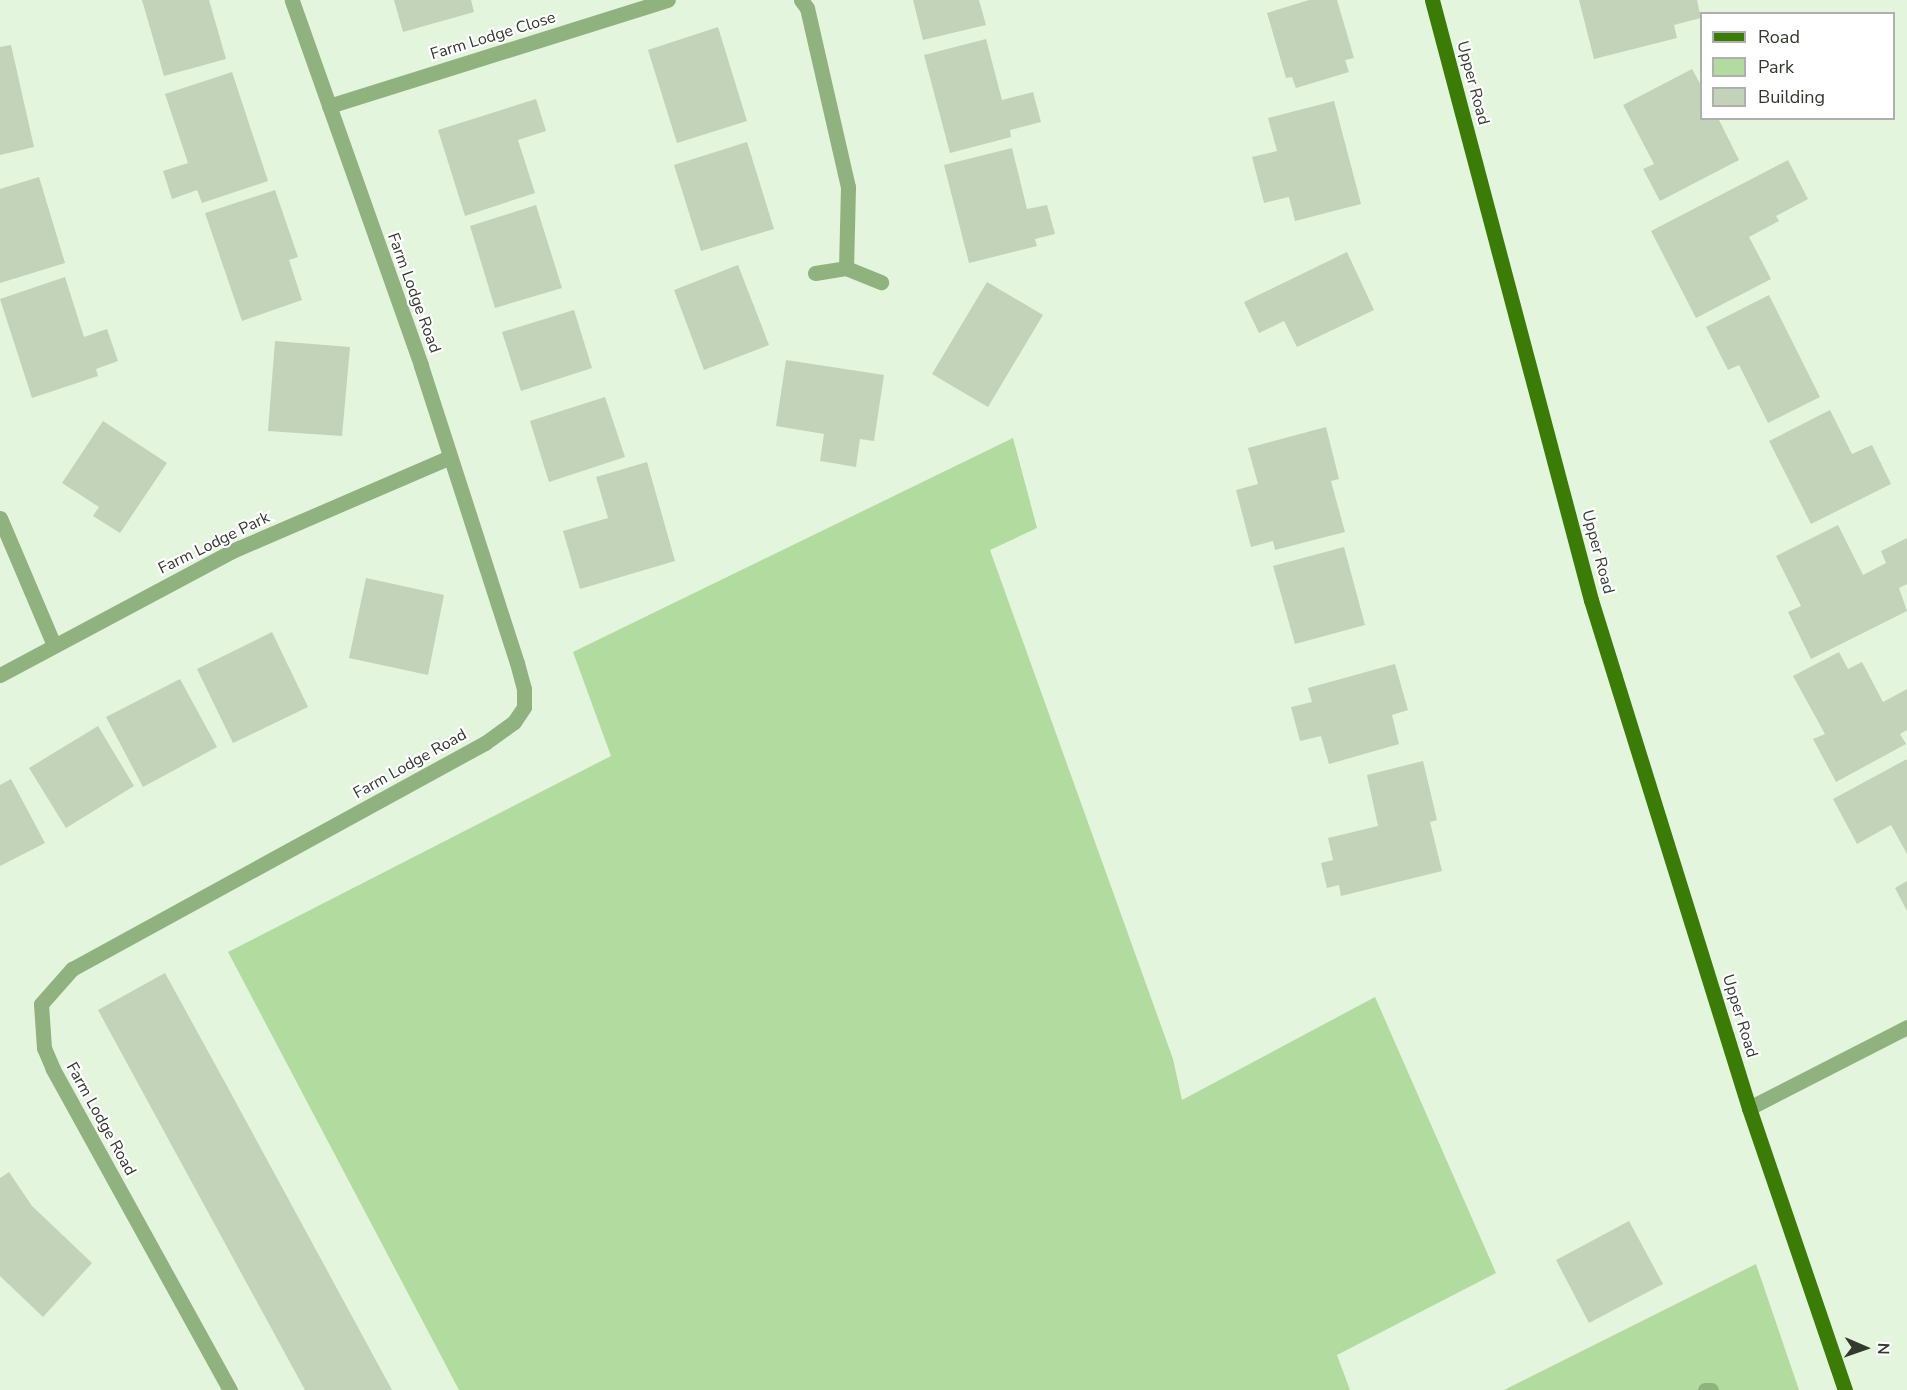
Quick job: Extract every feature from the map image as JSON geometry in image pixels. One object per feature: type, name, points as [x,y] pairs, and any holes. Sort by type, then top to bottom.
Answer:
[{"type":"main road","name":"Upper Road","points":[[1432,0],[1591,600],[1749,1108],[1845,1390]]},
{"type":"street","name":"Farm Lodge Road","points":[[223,1387],[53,1069],[44,1048],[41,1004],[72,969],[485,743],[514,722],[524,707],[524,689],[450,457],[292,0]]},
{"type":"street","name":"Farm Lodge Close","points":[[329,106],[668,0]]},
{"type":"street","points":[[801,0],[807,8],[848,187],[846,268]]},
{"type":"street","points":[[815,273],[846,268],[880,282]]},
{"type":"street","name":"Farm Lodge Park","points":[[0,675],[232,551],[450,457]]},
{"type":"street","points":[[0,518],[54,645]]},
{"type":"street","points":[[1749,1108],[1907,1027]]},
{"type":"street","points":[[1705,1390],[1711,1390]]},
{"type":"green space","points":[[1013,438],[1037,528],[990,550],[1173,1059],[1182,1100],[1375,997],[1496,1273],[1337,1355],[1350,1390],[459,1390],[228,952],[611,756],[573,652]]},
{"type":"green space","points":[[1756,1264],[1799,1390],[1504,1390]]},
{"type":"building","points":[[142,0],[209,0],[226,59],[164,76]]},
{"type":"building","points":[[394,0],[471,0],[474,12],[403,32]]},
{"type":"building","points":[[913,0],[979,0],[986,25],[923,40]]},
{"type":"building","points":[[1309,0],[1337,0],[1354,58],[1345,60],[1349,72],[1296,88],[1292,77],[1286,78],[1267,13]]},
{"type":"building","points":[[1579,0],[1697,0],[1700,18],[1674,25],[1677,38],[1594,59]]},
{"type":"building","points":[[718,27],[747,121],[677,143],[648,50]]},
{"type":"building","points":[[986,39],[1002,100],[1033,92],[1041,122],[1010,130],[1011,137],[950,153],[924,55]]},
{"type":"building","points":[[11,45],[34,147],[0,155],[0,47]]},
{"type":"building","points":[[1692,69],[1700,83],[1700,120],[1719,120],[1739,160],[1660,201],[1643,169],[1654,164],[1623,105]]},
{"type":"building","points":[[232,72],[268,181],[202,203],[197,190],[172,199],[163,171],[188,163],[165,94]]},
{"type":"building","points":[[536,99],[546,131],[518,140],[535,193],[465,216],[438,130]]},
{"type":"building","points":[[1334,101],[1361,204],[1295,221],[1289,197],[1264,203],[1252,157],[1277,151],[1268,118]]},
{"type":"building","points":[[747,142],[774,229],[701,251],[674,165]]},
{"type":"building","points":[[1012,148],[1027,209],[1047,205],[1055,234],[1035,239],[1037,246],[969,263],[944,165]]},
{"type":"building","points":[[1788,160],[1808,199],[1776,216],[1779,221],[1749,237],[1771,279],[1696,318],[1651,231]]},
{"type":"building","points":[[39,177],[65,263],[0,283],[0,189]]},
{"type":"building","points":[[275,190],[298,257],[289,260],[302,300],[242,321],[205,213]]},
{"type":"building","points":[[536,205],[562,288],[495,308],[470,226]]},
{"type":"building","points":[[1347,252],[1374,310],[1297,347],[1284,321],[1259,333],[1244,302]]},
{"type":"building","points":[[738,265],[769,345],[704,370],[674,290]]},
{"type":"building","points":[[65,277],[84,337],[107,329],[118,361],[96,369],[98,376],[32,398],[0,299]]},
{"type":"building","points":[[987,282],[1043,315],[988,407],[932,374]]},
{"type":"building","points":[[1769,295],[1820,397],[1768,423],[1739,365],[1728,370],[1706,327]]},
{"type":"building","points":[[574,310],[592,368],[521,391],[502,332]]},
{"type":"building","points":[[275,341],[350,347],[342,436],[268,431]]},
{"type":"building","points":[[786,360],[884,375],[874,441],[860,439],[856,467],[820,461],[824,434],[776,426]]},
{"type":"building","points":[[605,397],[625,457],[549,482],[530,421]]},
{"type":"building","points":[[1830,410],[1852,454],[1872,445],[1891,484],[1811,524],[1769,441]]},
{"type":"building","points":[[103,421],[167,463],[120,533],[93,516],[99,507],[62,483]]},
{"type":"building","points":[[1326,427],[1339,479],[1331,481],[1345,532],[1275,550],[1273,541],[1251,547],[1236,490],[1258,484],[1248,448]]},
{"type":"building","points":[[647,462],[675,561],[580,589],[563,531],[608,518],[596,477]]},
{"type":"building","points":[[1838,525],[1863,575],[1886,563],[1881,551],[1907,538],[1907,584],[1899,588],[1907,611],[1811,659],[1788,612],[1801,606],[1776,556]]},
{"type":"building","points":[[1344,547],[1365,625],[1295,644],[1273,566]]},
{"type":"building","points":[[366,578],[444,595],[428,675],[349,658]]},
{"type":"building","points":[[272,632],[308,707],[233,743],[197,669]]},
{"type":"building","points":[[1839,652],[1848,669],[1862,662],[1883,702],[1907,689],[1907,730],[1900,734],[1906,744],[1836,782],[1813,739],[1825,734],[1793,676]]},
{"type":"building","points":[[1395,664],[1408,710],[1392,715],[1399,744],[1329,764],[1321,736],[1300,741],[1291,707],[1312,702],[1308,688]]},
{"type":"building","points":[[180,679],[217,747],[143,787],[106,717]]},
{"type":"building","points":[[98,726],[134,786],[66,828],[29,768]]},
{"type":"building","points":[[1907,759],[1907,854],[1891,825],[1857,844],[1833,799]]},
{"type":"building","points":[[1423,761],[1437,820],[1430,822],[1442,871],[1341,896],[1339,885],[1327,888],[1321,863],[1333,860],[1328,838],[1378,826],[1367,775]]},
{"type":"building","points":[[11,779],[45,843],[0,866],[0,785]]},
{"type":"building","points":[[1907,881],[1907,911],[1895,888]]},
{"type":"building","points":[[165,973],[392,1390],[305,1390],[221,1236],[98,1010]]},
{"type":"building","points":[[9,1172],[32,1206],[92,1263],[43,1317],[0,1276],[0,1178]]},
{"type":"building","points":[[1629,1221],[1663,1284],[1589,1323],[1556,1260]]}]
